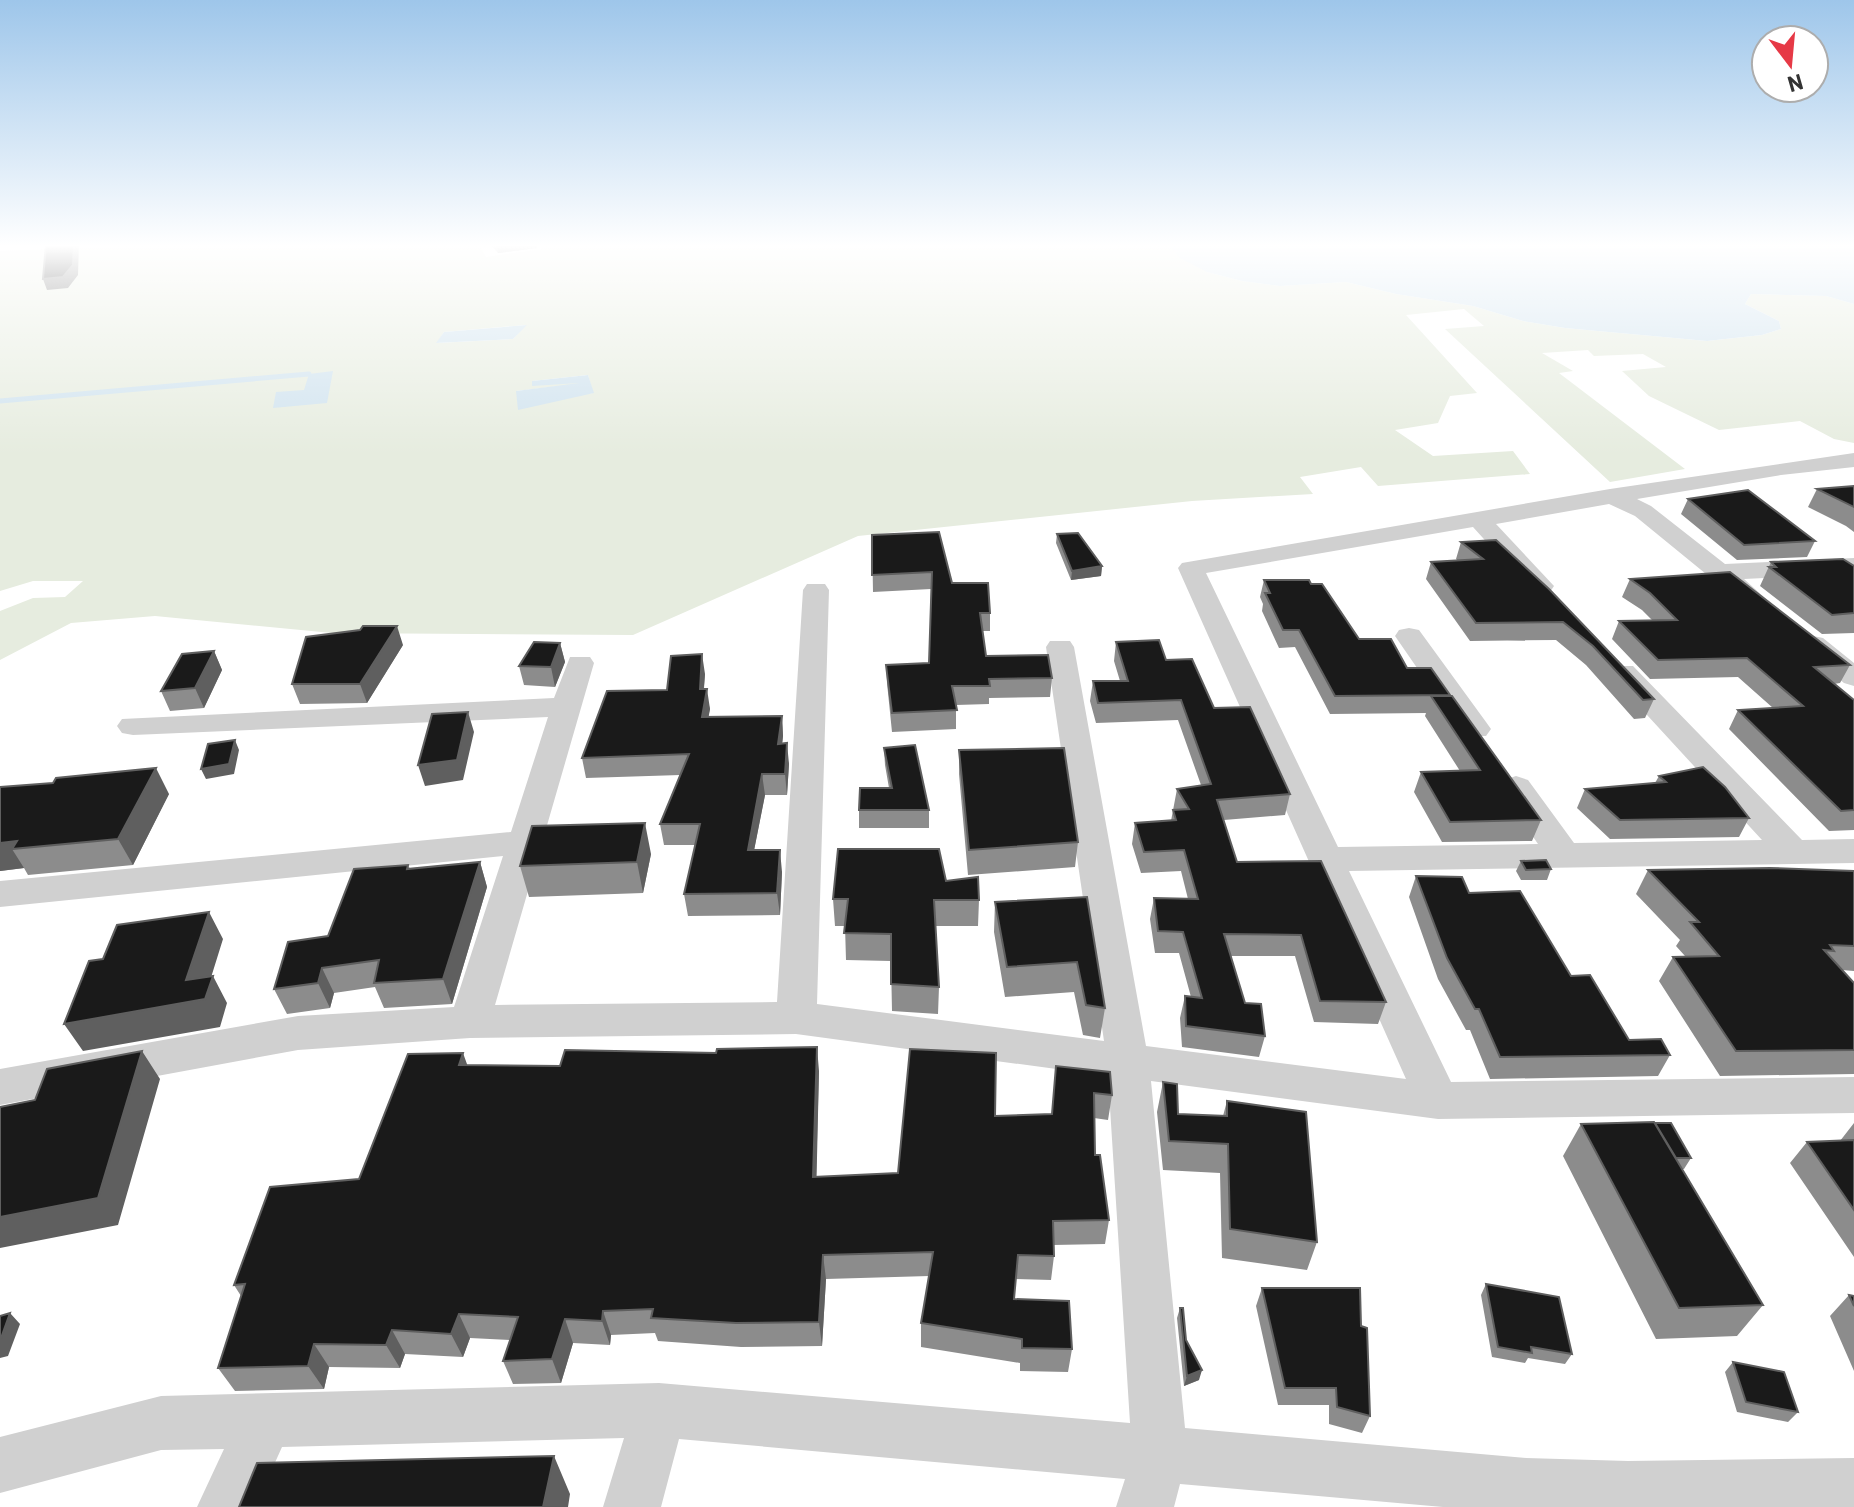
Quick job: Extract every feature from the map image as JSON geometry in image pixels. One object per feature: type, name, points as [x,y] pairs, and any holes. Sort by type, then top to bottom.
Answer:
[{"type":"street","points":[[1438,1101],[1191,568],[1610,496],[1854,460]]},
{"type":"street","points":[[1610,496],[1643,511],[1774,615]]},
{"type":"street","points":[[1479,520],[1565,612]]},
{"type":"street","points":[[1718,572],[1854,566]]},
{"type":"street","points":[[796,1018],[816,590]]},
{"type":"street","points":[[1797,632],[1854,677]]},
{"type":"street","points":[[1409,636],[1565,856]]},
{"type":"street","points":[[1598,646],[1794,853]]},
{"type":"street","points":[[1060,647],[1128,1061],[1152,1482]]},
{"type":"street","points":[[470,1022],[580,663]]},
{"type":"street","points":[[133,726],[567,707]]},
{"type":"street","points":[[0,894],[525,842]]},
{"type":"street","points":[[1327,859],[1854,851]]},
{"type":"street","points":[[0,1087],[298,1033],[470,1022],[796,1018],[1438,1101],[1854,1095]]},
{"type":"street","points":[[632,1507],[659,1410]]},
{"type":"street","points":[[0,1465],[161,1423],[659,1410],[1152,1482],[1628,1489],[1854,1486]]},
{"type":"street","points":[[226,1507],[266,1420]]},
{"type":"shaded area","points":[[0,314],[1413,314],[1406,315],[1477,393],[1450,396],[1438,423],[1395,430],[1433,456],[1513,451],[1530,474],[1378,486],[1361,467],[1300,477],[1313,494],[1192,501],[858,536],[633,635],[332,633],[155,616],[71,623],[0,660],[0,611],[33,598],[65,597],[83,581],[33,581],[0,591]],"holes":[[[526,325],[513,339],[437,343],[444,332]],[[588,375],[593,393],[563,398],[516,391],[579,384],[578,381],[532,385],[532,381]]]},
{"type":"shaded area","points":[[1470,314],[1501,314],[1565,328],[1707,341],[1762,335],[1781,329],[1779,321],[1766,314],[1854,314],[1854,443],[1834,439],[1800,421],[1719,430],[1649,396],[1622,371],[1666,367],[1643,354],[1594,356],[1588,350],[1542,353],[1573,371],[1559,373],[1685,469],[1610,482],[1445,329],[1484,326]]},
{"type":"water","points":[[1501,314],[1766,314],[1779,321],[1781,329],[1762,335],[1707,341],[1565,328]]},
{"type":"water","points":[[527,325],[513,339],[436,343],[444,332]]},
{"type":"water","points":[[333,371],[327,403],[273,408],[276,392],[304,390],[309,374]]},
{"type":"water","points":[[588,375],[594,393],[518,410],[516,391],[579,383],[532,386],[532,381]]},
{"type":"building","points":[[1854,486],[1854,507],[1817,489]]},
{"type":"building","points":[[1748,490],[1815,541],[1744,545],[1688,499]]},
{"type":"building","points":[[939,532],[952,583],[988,583],[990,613],[980,613],[986,656],[1048,655],[1052,678],[989,679],[990,686],[952,686],[957,710],[892,713],[886,665],[929,663],[932,572],[872,575],[872,535]]},
{"type":"building","points":[[1078,533],[1102,566],[1072,571],[1057,534]]},
{"type":"building","points":[[1496,540],[1549,589],[1654,699],[1643,700],[1593,646],[1563,622],[1476,623],[1431,562],[1483,559],[1461,542]]},
{"type":"building","points":[[1843,559],[1854,566],[1854,613],[1832,615],[1769,567],[1776,567],[1771,562]]},
{"type":"building","points":[[1730,572],[1850,665],[1814,667],[1854,700],[1854,810],[1841,811],[1738,710],[1803,706],[1747,658],[1658,660],[1619,621],[1677,620],[1650,593],[1630,579]]},
{"type":"building","points":[[1264,580],[1309,580],[1311,584],[1322,584],[1359,639],[1391,639],[1407,668],[1431,668],[1450,695],[1335,696],[1299,630],[1283,630],[1265,593],[1270,593]]},
{"type":"building","points":[[363,626],[397,626],[360,684],[292,684],[306,637],[360,630]]},
{"type":"building","points":[[1159,640],[1166,660],[1192,659],[1214,708],[1250,707],[1290,794],[1217,800],[1237,862],[1321,861],[1386,1002],[1320,1001],[1301,935],[1224,934],[1245,1003],[1261,1004],[1265,1036],[1186,1026],[1185,996],[1202,998],[1183,932],[1158,931],[1154,898],[1198,899],[1184,850],[1144,852],[1135,823],[1176,820],[1173,810],[1189,809],[1177,789],[1211,784],[1181,700],[1098,703],[1093,681],[1128,681],[1116,642]]},
{"type":"building","points":[[534,642],[560,643],[551,667],[519,666]]},
{"type":"building","points":[[214,651],[195,688],[161,691],[182,654]]},
{"type":"building","points":[[702,654],[700,689],[707,689],[702,717],[782,716],[778,744],[787,743],[785,774],[762,774],[748,850],[780,850],[777,893],[684,894],[700,824],[660,824],[689,754],[582,758],[607,691],[667,690],[671,656]]},
{"type":"building","points":[[1431,696],[1452,696],[1541,820],[1450,822],[1421,772],[1480,770]]},
{"type":"building","points":[[468,712],[457,760],[418,765],[432,714]]},
{"type":"building","points":[[235,740],[229,764],[201,769],[208,744]]},
{"type":"building","points":[[915,745],[929,810],[859,810],[860,788],[892,788],[884,748]]},
{"type":"building","points":[[1064,748],[1078,842],[969,850],[959,750]]},
{"type":"building","points":[[1703,767],[1725,787],[1749,818],[1620,820],[1585,789],[1666,782],[1659,776]]},
{"type":"building","points":[[156,768],[118,839],[12,849],[17,841],[0,843],[0,787],[53,783],[56,778]]},
{"type":"building","points":[[645,823],[637,862],[520,866],[532,826]]},
{"type":"building","points":[[838,849],[939,849],[946,881],[978,877],[979,900],[934,900],[939,987],[891,984],[891,934],[844,933],[848,899],[833,899]]},
{"type":"building","points":[[1546,860],[1551,869],[1526,870],[1521,861]]},
{"type":"building","points":[[480,862],[443,979],[374,983],[379,960],[322,968],[318,983],[274,989],[288,942],[328,936],[354,869],[408,865],[407,869]]},
{"type":"building","points":[[1770,868],[1854,871],[1854,946],[1830,945],[1834,951],[1824,950],[1854,983],[1854,1050],[1736,1051],[1673,957],[1719,956],[1690,922],[1699,922],[1648,870]]},
{"type":"building","points":[[1416,876],[1462,877],[1469,893],[1520,891],[1571,976],[1590,975],[1629,1040],[1661,1039],[1670,1055],[1500,1057],[1479,1009],[1475,1009],[1447,958]]},
{"type":"building","points":[[1087,897],[1105,1008],[1086,1005],[1077,962],[1007,967],[995,902]]},
{"type":"building","points":[[209,912],[186,980],[213,976],[205,999],[64,1024],[89,961],[103,959],[117,925]]},
{"type":"building","points":[[817,1047],[813,1177],[898,1173],[910,1049],[996,1053],[995,1116],[1052,1114],[1056,1066],[1110,1072],[1112,1095],[1094,1093],[1095,1155],[1100,1155],[1109,1220],[1053,1221],[1054,1256],[1018,1255],[1014,1299],[1069,1301],[1072,1349],[1022,1348],[1022,1339],[921,1323],[933,1252],[823,1255],[819,1322],[736,1323],[651,1318],[653,1309],[603,1311],[602,1321],[565,1319],[552,1359],[503,1361],[518,1317],[459,1314],[451,1334],[392,1330],[386,1345],[314,1344],[308,1366],[218,1368],[245,1284],[234,1285],[270,1187],[359,1179],[408,1054],[463,1053],[459,1065],[560,1066],[565,1050],[716,1053],[717,1049]]},
{"type":"building","points":[[142,1051],[98,1198],[0,1217],[0,1107],[35,1100],[47,1069]]},
{"type":"building","points":[[1163,1082],[1177,1084],[1178,1114],[1227,1116],[1227,1101],[1306,1112],[1317,1242],[1230,1229],[1228,1144],[1169,1141]]},
{"type":"building","points":[[1654,1122],[1763,1305],[1679,1308],[1581,1124]]},
{"type":"building","points":[[1655,1123],[1671,1123],[1691,1158],[1676,1158]]},
{"type":"building","points":[[1854,1140],[1854,1210],[1807,1142]]},
{"type":"building","points":[[1486,1284],[1559,1297],[1572,1354],[1531,1347],[1532,1353],[1498,1347]]},
{"type":"building","points":[[1262,1288],[1360,1288],[1361,1326],[1367,1328],[1370,1416],[1337,1407],[1336,1388],[1285,1388]]},
{"type":"building","points":[[1180,1308],[1183,1308],[1186,1340],[1202,1370],[1187,1376]]},
{"type":"building","points":[[10,1313],[0,1341],[0,1316]]},
{"type":"building","points":[[1733,1362],[1784,1372],[1798,1412],[1746,1402]]},
{"type":"building","points":[[554,1456],[543,1507],[239,1507],[257,1463]]},
{"type":"waterway","points":[[0,401],[309,374]]}]
